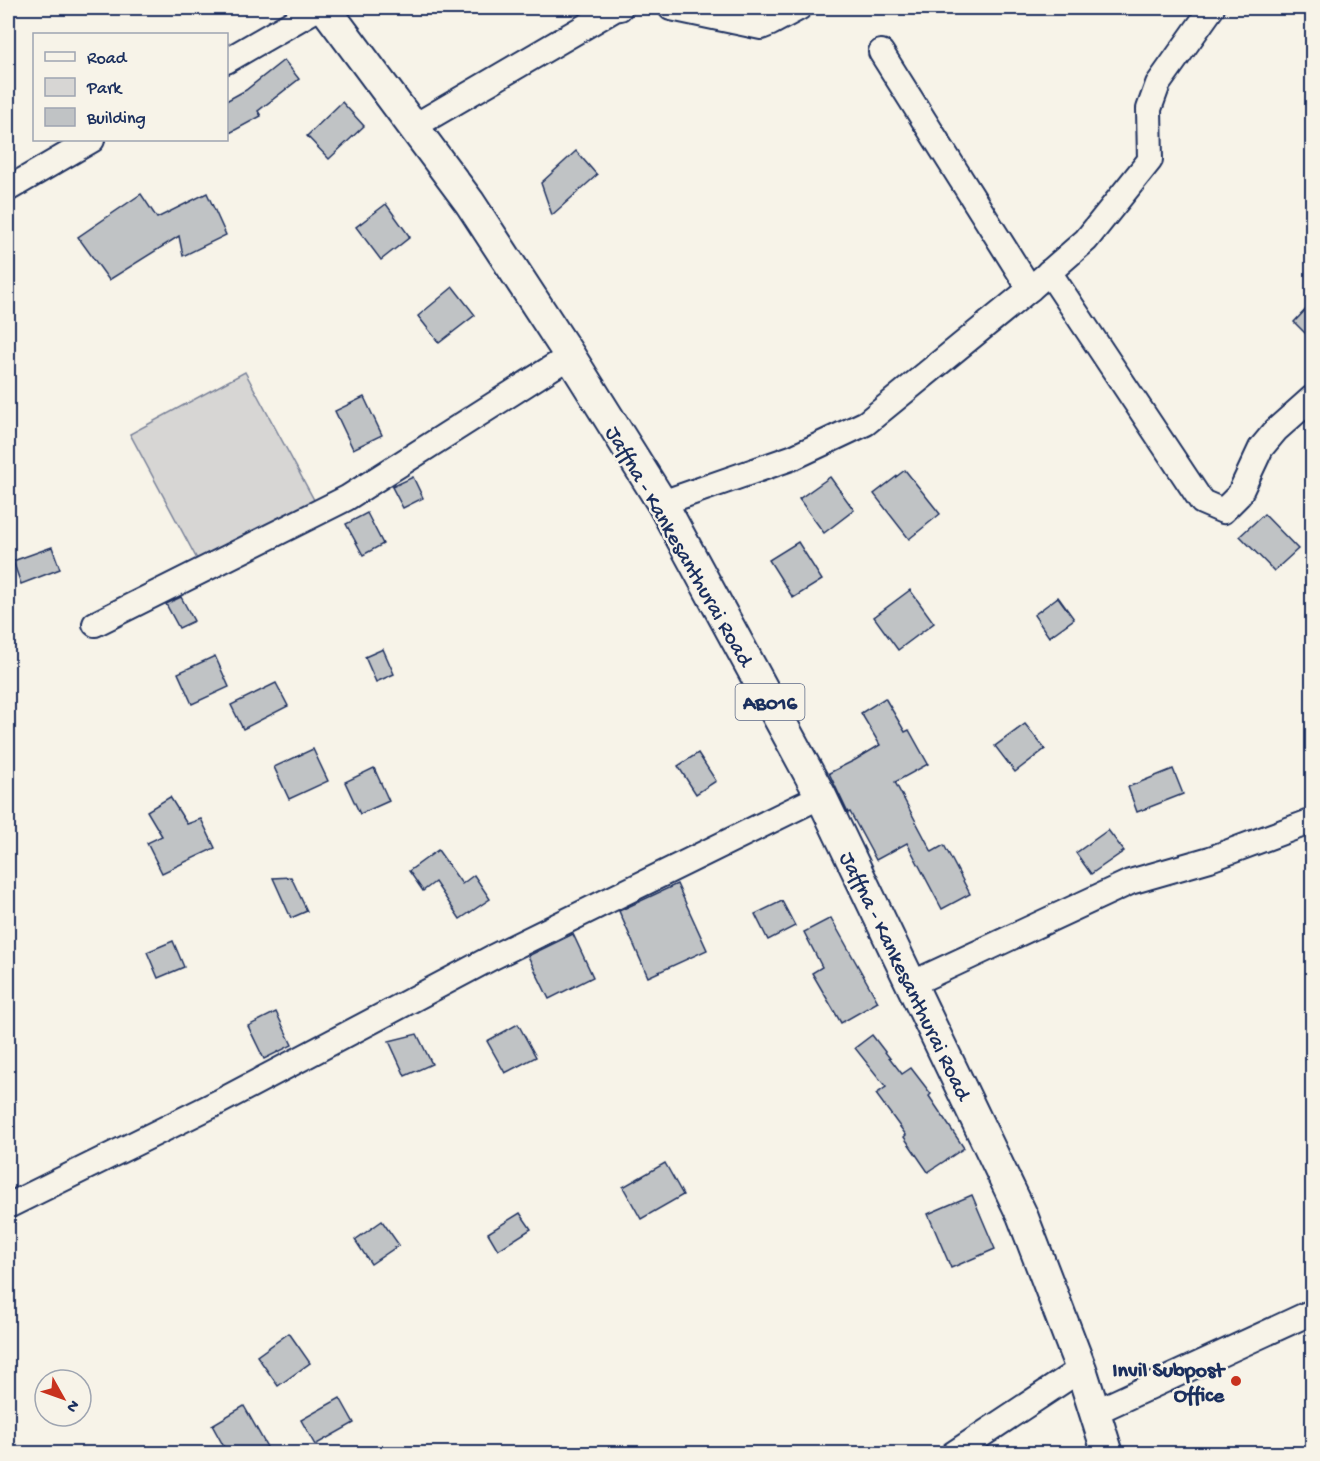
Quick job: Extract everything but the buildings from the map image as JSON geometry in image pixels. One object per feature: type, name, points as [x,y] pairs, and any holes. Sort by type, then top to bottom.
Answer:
[{"type":"main road","name":"Jaffna - Kankesanthurai Road","points":[[325,8],[470,202],[570,356],[662,503],[821,796],[1022,1215],[1081,1369],[1108,1454]]},
{"type":"street","points":[[228,59],[318,8]]},
{"type":"street","points":[[413,127],[620,8]]},
{"type":"street","points":[[671,8],[761,27],[800,8]]},
{"type":"street","points":[[662,503],[794,457],[866,423],[1030,289],[1086,240],[1150,160],[1149,110],[1158,84],[1212,8]]},
{"type":"street","points":[[881,52],[1030,289]]},
{"type":"street","points":[[8,189],[90,141]]},
{"type":"street","points":[[1049,272],[1202,502],[1224,511],[1239,495],[1261,448],[1276,430],[1312,398]]},
{"type":"street","points":[[95,624],[347,498],[570,356]]},
{"type":"street","points":[[8,1206],[219,1102],[493,957],[821,796]]},
{"type":"street","points":[[911,984],[1130,882],[1210,858],[1312,820]]},
{"type":"street","points":[[1095,1412],[1312,1312]]},
{"type":"street","points":[[953,1454],[1081,1369]]},
{"type":"green space","points":[[245,372],[320,511],[205,574],[130,434]]},
{"type":"place","name":"Invil Subpost Office","points":[[1236,1381]]}]
